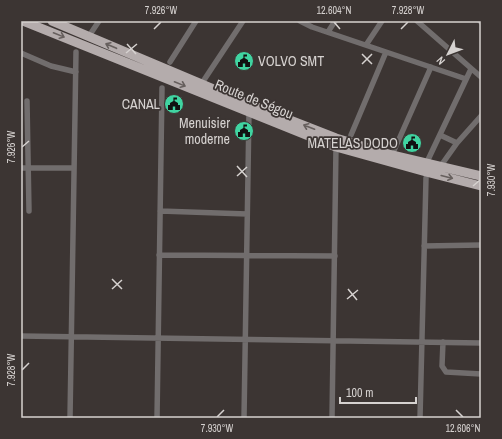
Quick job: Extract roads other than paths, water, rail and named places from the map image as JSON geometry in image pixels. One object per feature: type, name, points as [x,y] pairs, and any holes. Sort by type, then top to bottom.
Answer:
[{"type":"highway","name":"Route de Ségou","points":[[23,21],[336,147],[481,186]]},
{"type":"highway","name":"Route de Ségou","points":[[52,21],[249,104],[336,138],[426,164],[481,176]]},
{"type":"street","points":[[89,36],[99,21]]},
{"type":"street","points":[[170,62],[196,21]]},
{"type":"street","points":[[202,83],[243,21]]},
{"type":"street","points":[[300,21],[312,27],[466,79]]},
{"type":"street","points":[[328,32],[335,21]]},
{"type":"street","points":[[366,45],[382,21]]},
{"type":"street","points":[[417,21],[481,77]]},
{"type":"street","points":[[70,418],[76,52]]},
{"type":"street","points":[[351,135],[386,52]]},
{"type":"street","points":[[21,53],[51,66],[76,72]]},
{"type":"street","points":[[392,155],[431,67]]},
{"type":"street","points":[[426,164],[472,69]]},
{"type":"street","points":[[156,418],[162,88]]},
{"type":"street","points":[[27,101],[29,211]]},
{"type":"street","points":[[244,418],[249,112]]},
{"type":"street","points":[[440,167],[457,143],[481,116]]},
{"type":"street","points":[[474,124],[481,125]]},
{"type":"street","points":[[440,135],[457,143]]},
{"type":"street","points":[[332,418],[336,147]]},
{"type":"street","points":[[21,168],[74,168]]},
{"type":"street","points":[[420,418],[426,178]]},
{"type":"street","points":[[160,211],[247,214]]},
{"type":"street","points":[[424,246],[481,245]]},
{"type":"street","points":[[159,255],[335,256]]},
{"type":"street","points":[[21,336],[481,343]]},
{"type":"street","points":[[443,342],[442,366],[446,372],[481,374]]},
{"type":"place","name":"VOLVO SMT","points":[[244,61]]},
{"type":"place","name":"CANAL","points":[[174,104]]},
{"type":"place","name":"Menuisier moderne","points":[[244,131]]},
{"type":"place","name":"MATELAS DODO","points":[[412,143]]}]
